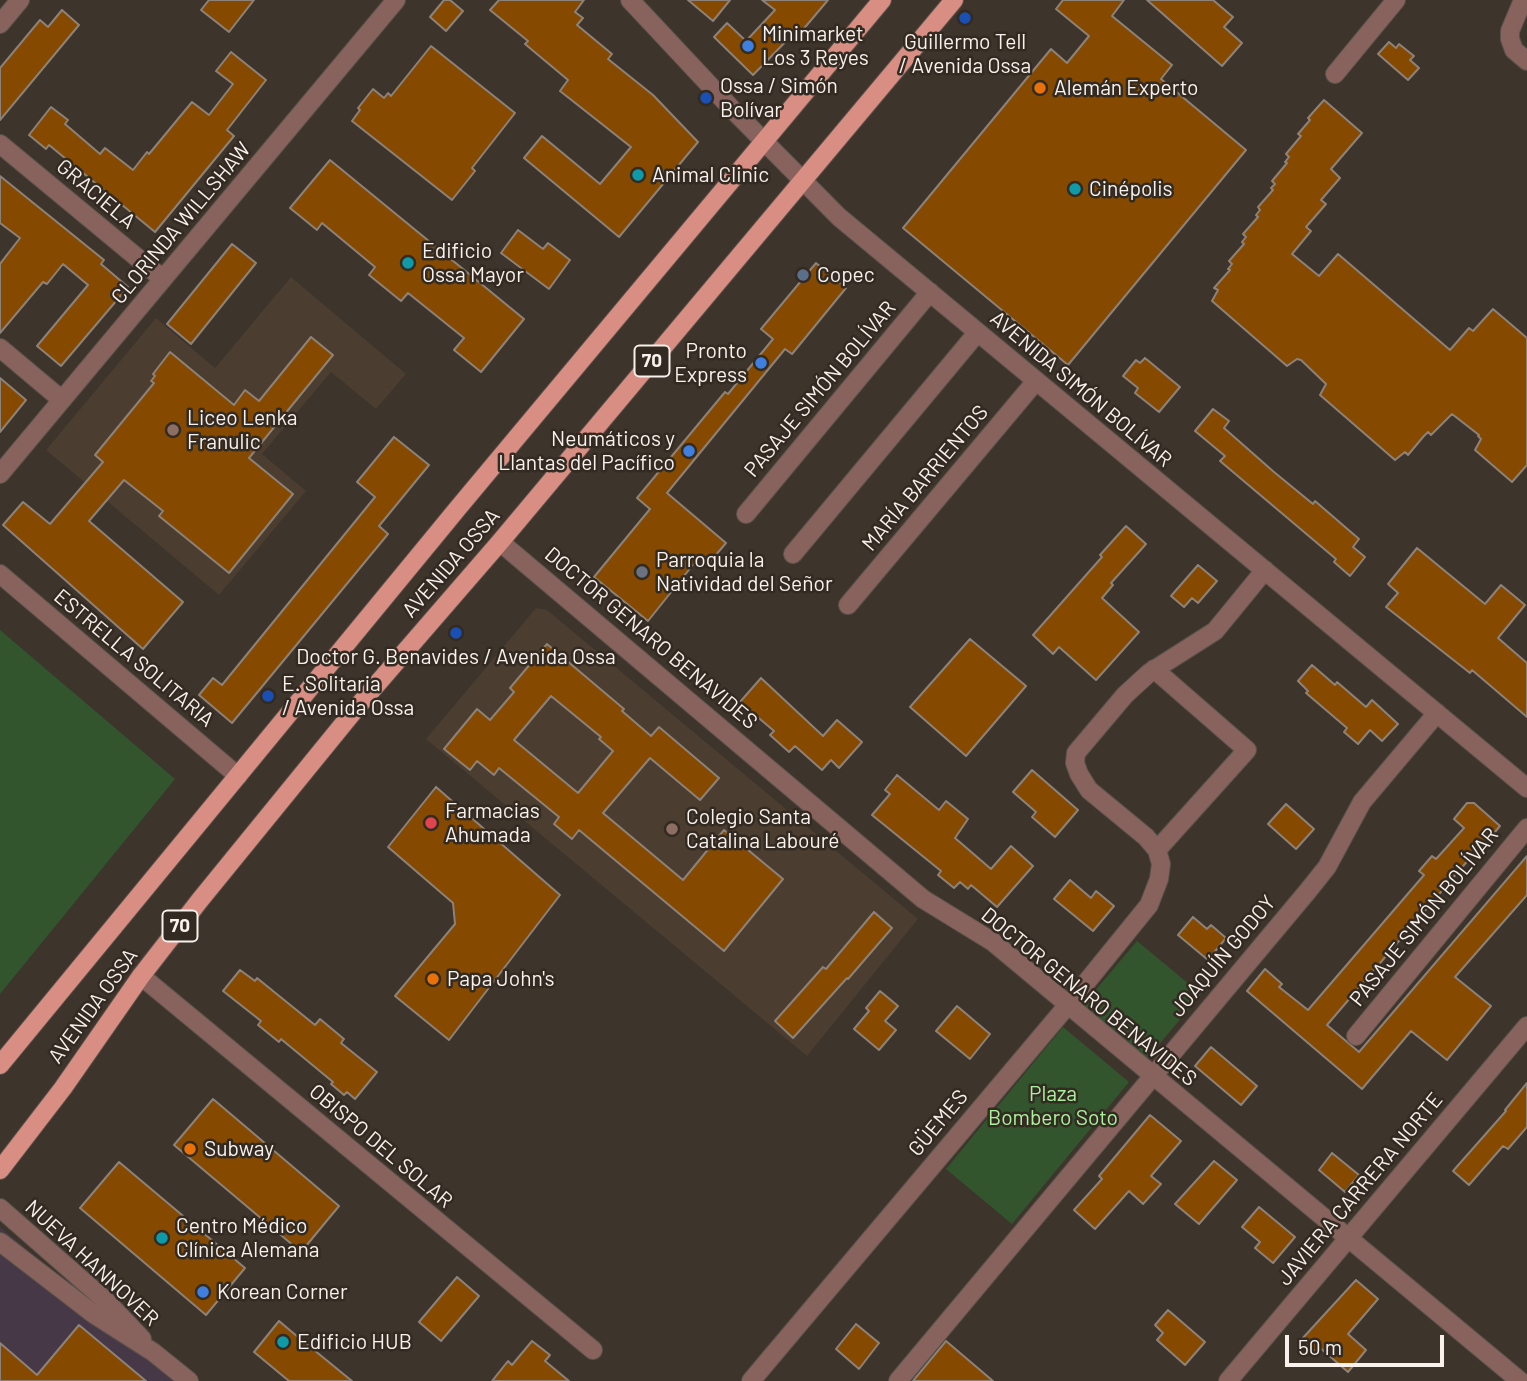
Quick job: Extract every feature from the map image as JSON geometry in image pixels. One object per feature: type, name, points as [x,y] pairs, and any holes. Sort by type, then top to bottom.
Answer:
[{"type":"main road","name":"AVENIDA OSSA","points":[[0,1065],[458,508],[883,0]]},
{"type":"main road","name":"AVENIDA OSSA","points":[[0,1170],[63,1087],[141,976],[370,691],[500,541],[954,0]]},
{"type":"street","points":[[0,24],[20,0]]},
{"type":"street","name":"CLORINDA WILLSHAW","points":[[0,474],[397,0]]},
{"type":"street","name":"AVENIDA SIMÓN BOLÍVAR","points":[[630,0],[839,217],[1527,788]]},
{"type":"street","points":[[1335,74],[1396,0]]},
{"type":"street","points":[[1523,0],[1510,31],[1510,39],[1514,50],[1527,61]]},
{"type":"street","name":"GRACIELA","points":[[0,144],[163,279]]},
{"type":"street","name":"PASAJE SIMÓN BOLÍVAR","points":[[746,514],[930,292]]},
{"type":"street","points":[[793,554],[977,332]]},
{"type":"street","points":[[0,348],[62,400]]},
{"type":"street","name":"MARÍA BARRIENTOS","points":[[848,605],[1036,381]]},
{"type":"street","name":"DOCTOR GENARO BENAVIDES","points":[[500,541],[923,899],[993,942],[1520,1381]]},
{"type":"street","points":[[1154,669],[1247,750],[1157,850],[1146,837],[1089,790],[1075,763],[1076,753],[1125,695],[1154,669],[1215,631],[1265,570]]},
{"type":"street","name":"ESTRELLA SOLITARIA","points":[[0,574],[238,776]]},
{"type":"street","name":"JOAQUÍN GODOY","points":[[898,1381],[1327,867],[1362,802],[1437,713]]},
{"type":"street","name":"PASAJE SIMÓN BOLÍVAR","points":[[1356,1036],[1527,828]]},
{"type":"street","name":"GÜEMES","points":[[751,1381],[1149,905],[1159,879],[1161,864],[1157,850]]},
{"type":"street","name":"OBISPO DEL SOLAR","points":[[141,976],[593,1350]]},
{"type":"street","name":"JAVIERA CARRERA NORTE","points":[[1228,1381],[1527,1026]]},
{"type":"street","name":"NUEVA HANNOVER","points":[[0,1208],[106,1301],[153,1352]]},
{"type":"street","name":"NUEVA HANNOVER","points":[[0,1241],[104,1321],[153,1352],[189,1381]]},
{"type":"shaded area","name":"Liceo Lenka Franulic","points":[[291,277],[406,374],[376,409],[331,372],[262,454],[306,491],[219,595],[46,450],[156,318],[215,368]]},
{"type":"shaded area","name":"Colegio Santa Catalina Labouré","points":[[536,608],[547,610],[918,919],[807,1056],[426,739]]},
{"type":"shaded area","points":[[0,1227],[182,1381],[0,1381]]},
{"type":"green space","points":[[0,630],[175,779],[0,994]]},
{"type":"green space","points":[[1137,941],[1201,994],[1147,1059],[1083,1005]]},
{"type":"green space","name":"Plaza Bombero Soto","points":[[1063,1027],[1129,1082],[1012,1224],[946,1169]]},
{"type":"building","points":[[209,0],[254,0],[229,32],[201,10]]},
{"type":"building","points":[[444,0],[450,0],[463,11],[446,31],[430,17]]},
{"type":"building","points":[[499,0],[584,0],[575,12],[583,18],[577,25],[612,54],[608,59],[653,95],[698,142],[619,237],[524,158],[542,136],[600,184],[631,147],[560,91],[568,80],[525,44],[528,41],[490,10]]},
{"type":"building","points":[[688,0],[730,0],[713,21]]},
{"type":"building","points":[[762,0],[828,0],[801,32],[798,29],[753,75],[714,37],[727,23],[746,41],[775,10]]},
{"type":"building","name":"Cinépolis","points":[[1063,0],[1124,0],[1112,16],[1172,65],[1161,79],[1246,150],[1068,365],[903,228],[1051,49],[1067,63],[1089,36],[1056,9]]},
{"type":"building","points":[[1147,0],[1213,0],[1233,17],[1224,27],[1242,43],[1222,66]]},
{"type":"building","points":[[62,10],[79,25],[0,120],[0,68],[40,20],[48,27]]},
{"type":"building","points":[[1389,42],[1396,48],[1399,44],[1414,56],[1410,60],[1419,68],[1408,80],[1378,54]]},
{"type":"building","points":[[431,46],[515,113],[472,168],[475,171],[452,200],[352,121],[360,110],[358,108],[373,89],[384,98],[388,93],[391,96]]},
{"type":"building","points":[[231,52],[266,80],[227,130],[234,136],[155,232],[49,145],[46,149],[29,135],[51,107],[68,120],[65,124],[100,154],[105,148],[133,170],[192,102],[209,115],[233,84],[216,71]]},
{"type":"building","points":[[1324,100],[1362,133],[1331,169],[1340,178],[1321,200],[1326,204],[1306,227],[1311,231],[1292,254],[1319,276],[1338,254],[1450,350],[1469,328],[1473,331],[1493,309],[1527,338],[1527,465],[1512,482],[1475,450],[1481,439],[1479,435],[1452,414],[1431,435],[1428,432],[1408,455],[1405,452],[1395,460],[1320,395],[1326,384],[1301,360],[1297,359],[1287,366],[1212,301],[1218,290],[1214,288],[1230,270],[1228,269],[1232,264],[1229,261],[1244,244],[1242,242],[1246,237],[1243,234],[1258,217],[1258,207],[1273,190],[1271,188],[1275,184],[1272,181],[1287,163],[1285,162],[1289,157],[1286,154],[1301,136],[1298,134],[1310,120],[1308,118]]},
{"type":"building","name":"Edificio Ossa Mayor","points":[[330,160],[524,319],[481,372],[454,350],[464,338],[408,293],[401,301],[369,275],[375,267],[322,223],[317,230],[290,208]]},
{"type":"building","points":[[0,176],[104,260],[101,264],[128,287],[61,366],[37,346],[88,285],[63,264],[47,284],[43,282],[0,333],[0,264],[20,238],[0,223]]},
{"type":"building","points":[[518,230],[543,249],[548,243],[570,260],[549,289],[501,253]]},
{"type":"building","points":[[232,244],[256,263],[191,344],[167,324]]},
{"type":"building","points":[[816,263],[846,288],[792,354],[785,349],[667,493],[726,543],[709,563],[700,556],[648,621],[594,577],[650,509],[637,498],[773,339],[761,329]]},
{"type":"building","points":[[311,337],[333,355],[249,458],[293,494],[229,573],[159,516],[163,511],[124,480],[89,521],[183,602],[143,649],[3,525],[23,502],[50,524],[103,462],[95,455],[154,383],[151,381],[155,376],[153,374],[170,352],[234,405],[245,390],[259,401]]},
{"type":"building","points":[[1145,358],[1180,387],[1159,412],[1135,393],[1138,388],[1123,376],[1136,360],[1140,363]]},
{"type":"building","points":[[0,378],[26,400],[0,432]]},
{"type":"building","points":[[1213,409],[1229,421],[1224,428],[1274,472],[1313,504],[1315,501],[1359,539],[1353,547],[1365,557],[1350,576],[1334,562],[1336,559],[1220,461],[1225,456],[1195,431]]},
{"type":"building","points":[[394,437],[429,465],[379,526],[388,534],[232,723],[199,695],[213,678],[222,685],[375,497],[357,482]]},
{"type":"building","points":[[1126,526],[1146,544],[1111,583],[1113,585],[1102,598],[1139,632],[1096,680],[1059,647],[1053,654],[1033,635]]},
{"type":"building","points":[[1417,548],[1485,604],[1501,585],[1525,605],[1498,638],[1527,663],[1527,717],[1472,670],[1470,673],[1386,607],[1398,593],[1388,584]]},
{"type":"building","points":[[1198,565],[1217,581],[1198,603],[1192,598],[1184,607],[1171,596]]},
{"type":"building","points":[[970,639],[1026,686],[966,756],[910,707]]},
{"type":"building","points":[[547,644],[624,709],[622,711],[651,736],[659,727],[719,778],[700,800],[650,758],[603,813],[683,880],[724,830],[783,879],[724,951],[579,830],[572,839],[554,824],[559,817],[499,768],[494,775],[477,761],[470,770],[444,749],[477,709],[490,720],[514,692],[510,688]],"holes":[[[551,696],[601,737],[599,739],[613,751],[578,793],[514,740]]]},
{"type":"building","points":[[1312,665],[1366,707],[1372,700],[1398,724],[1382,741],[1370,730],[1358,744],[1344,732],[1347,728],[1306,693],[1308,691],[1298,681]]},
{"type":"building","points":[[761,678],[823,736],[837,720],[862,742],[839,768],[831,760],[822,770],[795,746],[789,752],[770,735],[774,731],[740,702]]},
{"type":"building","points":[[1032,770],[1078,810],[1055,837],[1032,817],[1036,812],[1013,792]]},
{"type":"building","points":[[897,775],[939,810],[946,801],[968,819],[955,838],[991,869],[1011,846],[1033,866],[997,907],[971,885],[968,889],[960,882],[954,888],[938,875],[941,871],[872,815],[890,794],[885,790]]},
{"type":"building","points":[[436,787],[560,895],[449,1040],[395,996],[455,924],[453,903],[388,847]]},
{"type":"building","points":[[1467,803],[1474,803],[1500,826],[1327,1025],[1359,1052],[1527,856],[1527,895],[1455,977],[1491,1006],[1447,1060],[1411,1031],[1362,1089],[1247,991],[1265,969],[1282,984],[1279,987],[1308,1010],[1424,875],[1419,871],[1432,856],[1436,859],[1464,828],[1454,819]]},
{"type":"building","points":[[1286,804],[1314,829],[1296,849],[1268,824]]},
{"type":"building","points":[[1070,880],[1091,898],[1096,891],[1114,906],[1093,931],[1054,899]]},
{"type":"building","points":[[874,912],[892,928],[793,1038],[775,1021],[823,967],[826,969]]},
{"type":"building","points":[[1193,917],[1207,929],[1211,925],[1226,938],[1208,960],[1178,935]]},
{"type":"building","points":[[240,970],[255,981],[257,978],[315,1025],[320,1019],[344,1039],[341,1043],[377,1072],[355,1099],[347,1092],[344,1095],[331,1084],[333,1082],[281,1039],[279,1042],[258,1025],[261,1021],[223,991]]},
{"type":"building","points":[[880,991],[898,1006],[885,1021],[896,1030],[879,1050],[854,1029],[869,1011],[866,1008]]},
{"type":"building","points":[[957,1006],[990,1034],[970,1059],[936,1031]]},
{"type":"building","points":[[1211,1047],[1257,1086],[1241,1105],[1195,1066]]},
{"type":"building","points":[[1527,1083],[1527,1127],[1508,1149],[1503,1146],[1469,1185],[1453,1171]]},
{"type":"building","points":[[213,1099],[339,1206],[301,1252],[174,1145]]},
{"type":"building","points":[[1150,1115],[1181,1141],[1151,1176],[1161,1184],[1143,1204],[1129,1191],[1095,1229],[1074,1210],[1102,1179],[1099,1176]]},
{"type":"building","points":[[1332,1153],[1359,1175],[1345,1192],[1319,1170]]},
{"type":"building","points":[[1214,1161],[1237,1180],[1199,1224],[1175,1204]]},
{"type":"building","name":"Centro Médico Clínica Alemana","points":[[119,1162],[245,1268],[206,1315],[80,1208]]},
{"type":"building","points":[[1259,1207],[1295,1237],[1273,1263],[1255,1248],[1260,1242],[1242,1227]]},
{"type":"building","points":[[457,1277],[479,1296],[441,1341],[419,1322]]},
{"type":"building","points":[[1356,1280],[1378,1299],[1348,1334],[1366,1350],[1348,1372],[1319,1347],[1316,1352],[1301,1340]]},
{"type":"building","points":[[1168,1310],[1205,1342],[1185,1365],[1157,1340],[1163,1333],[1155,1325]]},
{"type":"building","name":"Edificio HUB","points":[[279,1321],[352,1381],[289,1381],[254,1352]]},
{"type":"building","points":[[856,1324],[879,1343],[859,1369],[836,1349]]},
{"type":"building","points":[[79,1325],[146,1381],[0,1381],[0,1343],[37,1375]]},
{"type":"building","points":[[532,1341],[550,1355],[545,1361],[569,1381],[492,1381],[508,1361],[512,1365]]},
{"type":"building","points":[[946,1341],[993,1381],[913,1381]]},
{"type":"place","name":"Guillermo Tell / Avenida Ossa","points":[[965,18]]},
{"type":"place","name":"Minimarket Los 3 Reyes","points":[[748,46]]},
{"type":"place","name":"Alemán Experto","points":[[1040,88]]},
{"type":"place","name":"Ossa / Simón Bolívar","points":[[706,98]]},
{"type":"place","name":"Animal Clinic","points":[[638,175]]},
{"type":"place","name":"Cinépolis","points":[[1075,189]]},
{"type":"place","name":"Edificio Ossa Mayor","points":[[408,263]]},
{"type":"place","name":"Copec","points":[[803,275]]},
{"type":"place","name":"Pronto Express","points":[[761,363]]},
{"type":"place","name":"Liceo Lenka Franulic","points":[[173,430]]},
{"type":"place","name":"Neumáticos y Llantas del Pacífico","points":[[689,451]]},
{"type":"place","name":"Parroquia la Natividad del Señor","points":[[642,572]]},
{"type":"place","name":"Doctor G. Benavides / Avenida Ossa","points":[[456,633]]},
{"type":"place","name":"E. Solitaria / Avenida Ossa","points":[[268,696]]},
{"type":"place","name":"Farmacias Ahumada","points":[[431,823]]},
{"type":"place","name":"Colegio Santa Catalina Labouré","points":[[672,829]]},
{"type":"place","name":"Papa John's","points":[[433,979]]},
{"type":"place","name":"Subway","points":[[190,1149]]},
{"type":"place","name":"Centro Médico Clínica Alemana","points":[[162,1238]]},
{"type":"place","name":"Korean Corner","points":[[203,1292]]},
{"type":"place","name":"Edificio HUB","points":[[283,1342]]}]
